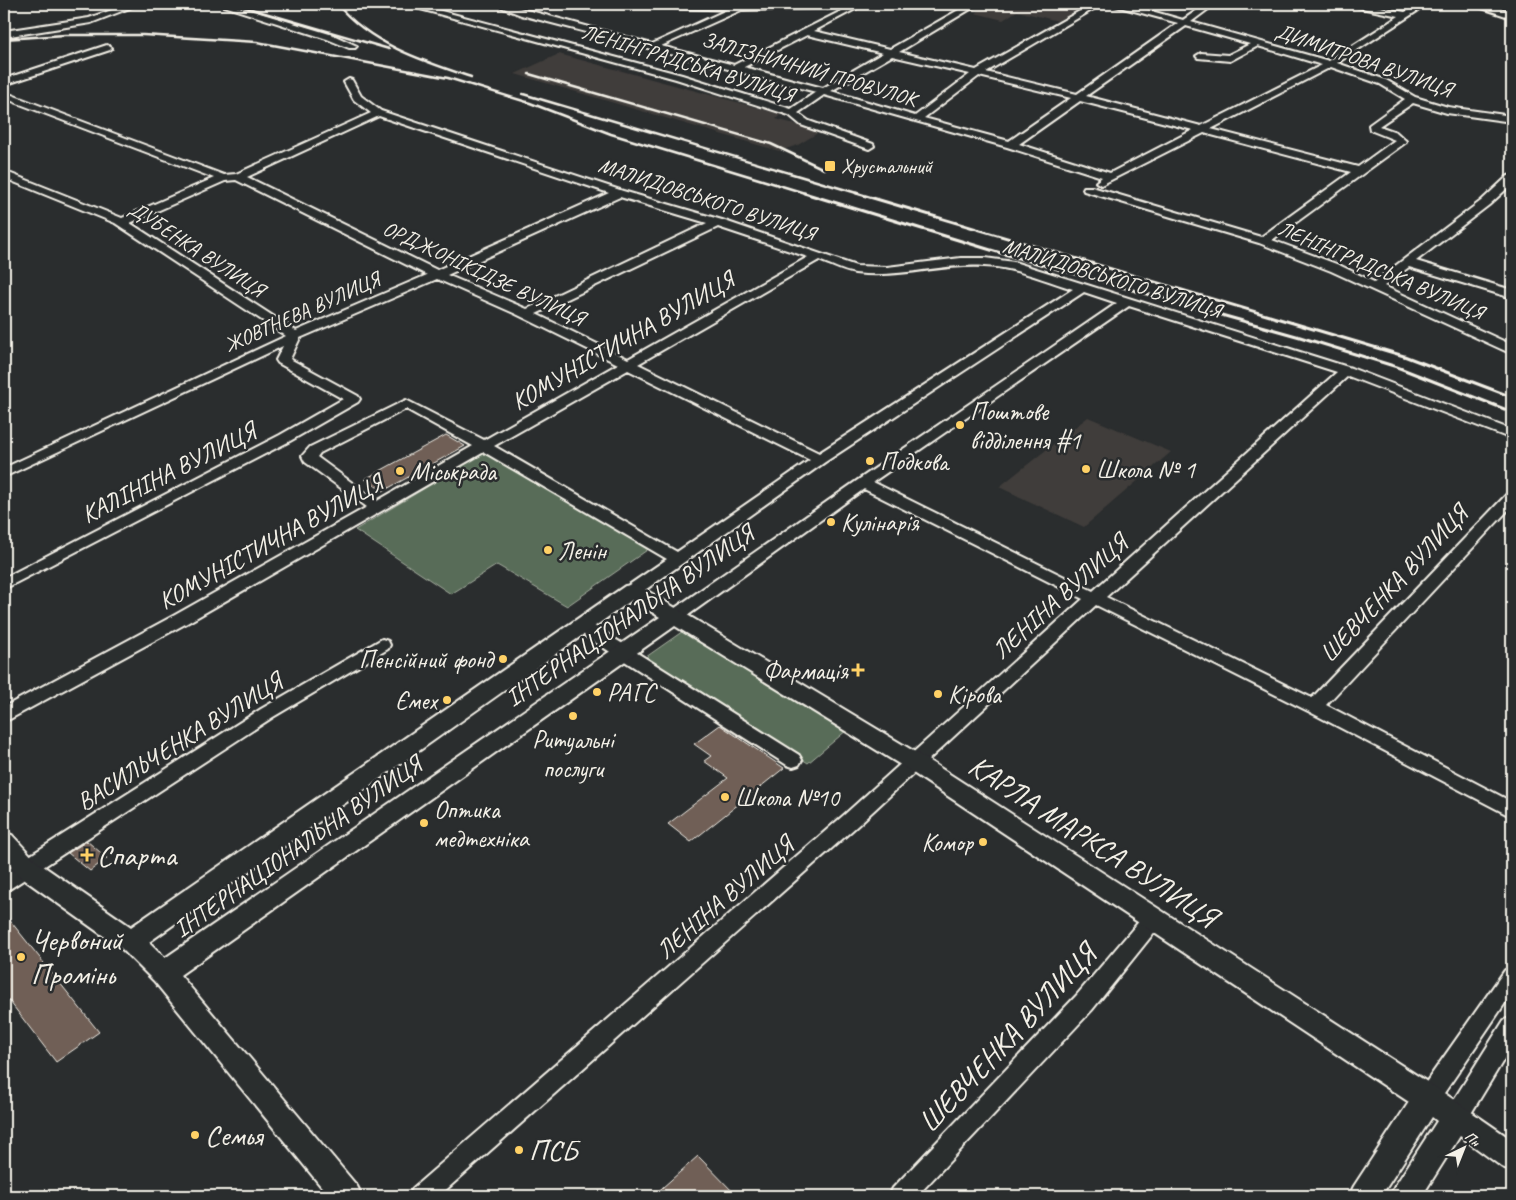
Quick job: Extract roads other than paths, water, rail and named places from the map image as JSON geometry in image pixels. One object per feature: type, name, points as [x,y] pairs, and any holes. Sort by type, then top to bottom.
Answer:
[{"type":"main road","points":[[671,4],[743,6],[846,4]]},
{"type":"street","points":[[4,34],[91,20],[136,4]]},
{"type":"street","points":[[222,4],[330,36],[352,46]]},
{"type":"street","name":"ЛЕНІНГРАДСЬКА ВУЛИЦЯ","points":[[406,4],[679,77],[792,113],[805,123],[869,146]]},
{"type":"street","name":"ЗАЛІЗНИЧНИЙ ПРОВУЛОК","points":[[497,4],[524,13],[824,91],[832,96],[1011,145],[1109,176]]},
{"type":"street","points":[[735,68],[860,4]]},
{"type":"street","points":[[792,113],[824,91],[975,4]]},
{"type":"street","points":[[917,119],[978,73],[1098,4]]},
{"type":"street","name":"ДИМИТРОВА ВУЛИЦЯ","points":[[1119,4],[1330,64],[1383,82],[1412,99],[1448,110],[1512,119]]},
{"type":"street","points":[[1011,145],[1183,21],[1211,4]]},
{"type":"street","points":[[1354,4],[1406,15]]},
{"type":"street","points":[[1109,176],[1330,64],[1424,4]]},
{"type":"street","points":[[1474,4],[1512,15]]},
{"type":"street","points":[[1499,4],[1512,8]]},
{"type":"street","points":[[654,46],[743,6]]},
{"type":"street","points":[[806,32],[1077,97],[1360,171]]},
{"type":"street","points":[[4,43],[23,41]]},
{"type":"street","points":[[1201,56],[1230,58],[1258,43]]},
{"type":"street","points":[[4,82],[107,48]]},
{"type":"street","name":"МАЛИДОВСЬКОГО ВУЛИЦЯ","points":[[349,82],[357,98],[378,113],[619,192],[718,222],[855,269],[887,271],[961,262],[1010,265],[1346,371],[1512,435]]},
{"type":"street","points":[[4,95],[223,178]]},
{"type":"street","points":[[1262,241],[1401,141],[1391,134],[1374,128],[1374,125],[1412,99]]},
{"type":"street","points":[[121,223],[223,178],[238,176],[378,113]]},
{"type":"street","name":"ДУБЕНКА ВУЛИЦЯ","points":[[4,174],[121,223],[295,336]]},
{"type":"street","name":"ОРДЖОНІКІДЗЕ ВУЛИЦЯ","points":[[238,176],[437,274],[527,314],[820,459]]},
{"type":"street","name":"ЛЕНІНГРАДСЬКА ВУЛИЦЯ","points":[[1109,176],[1088,189],[1262,241],[1334,268],[1512,350]]},
{"type":"street","points":[[1375,287],[1409,263],[1485,203],[1512,178]]},
{"type":"street","name":"ЖОВТНЕВА ВУЛИЦЯ","points":[[4,473],[295,336],[619,192]]},
{"type":"street","points":[[527,314],[718,222]]},
{"type":"street","name":"КОМУНІСТИЧНА ВУЛИЦЯ","points":[[4,715],[181,619],[378,508],[627,363],[818,256]]},
{"type":"street","points":[[1409,263],[1512,294]]},
{"type":"street","name":"ІНТЕРНАЦІОНАЛЬНА ВУЛИЦЯ","points":[[131,941],[820,459],[1082,288]]},
{"type":"street","name":"ІНТЕРНАЦІОНАЛЬНА ВУЛИЦЯ","points":[[163,974],[248,912],[624,653],[863,483],[1127,302]]},
{"type":"street","points":[[295,336],[283,360],[352,399]]},
{"type":"street","name":"ЛЕНІНА ВУЛИЦЯ","points":[[422,1196],[851,820],[912,761],[1234,474],[1346,371]]},
{"type":"street","name":"КАЛІНІНА ВУЛИЦЯ","points":[[4,584],[285,438],[352,399]]},
{"type":"street","points":[[378,508],[310,460],[309,456],[315,450],[406,404],[485,447],[676,558]]},
{"type":"street","points":[[863,483],[1314,707],[1512,810]]},
{"type":"street","name":"ШЕВЧЕНКА ВУЛИЦЯ","points":[[1314,707],[1512,497]]},
{"type":"street","name":"КАРЛА МАРКСА ВУЛИЦЯ","points":[[632,591],[912,761],[1456,1116],[1512,1157]]},
{"type":"street","points":[[582,626],[793,760]]},
{"type":"street","name":"ВАСИЛЬЧЕНКА ВУЛИЦЯ","points":[[4,882],[267,713],[382,645]]},
{"type":"street","points":[[4,842],[27,868],[131,941],[163,974],[347,1196]]},
{"type":"street","name":"ШЕВЧЕНКА ВУЛИЦЯ","points":[[901,1196],[1084,1003],[1154,918]]},
{"type":"street","points":[[1364,1196],[1428,1098],[1512,976]]},
{"type":"street","points":[[1405,1196],[1512,1027]]},
{"type":"railway","points":[[234,4],[389,49]]},
{"type":"railway","points":[[337,4],[365,30],[398,50],[471,77]]},
{"type":"railway","points":[[4,39],[65,35],[143,35],[257,42],[448,78],[530,103],[611,134],[808,194]]},
{"type":"railway","points":[[529,74],[771,144],[824,169]]},
{"type":"railway","points":[[523,94],[860,194]]},
{"type":"railway","points":[[804,193],[1004,254],[1300,337],[1397,367],[1512,412]]},
{"type":"railway","points":[[856,193],[1404,356],[1512,397]]},
{"type":"place","name":"Хрустальний","points":[[830,166]]},
{"type":"place","name":"Поштове відділення #1","points":[[960,425]]},
{"type":"place","name":"Подкова","points":[[870,461]]},
{"type":"place","name":"Школа № 1","points":[[1086,469]]},
{"type":"place","name":"Міськрада","points":[[400,471]]},
{"type":"place","name":"Кулінарія","points":[[831,522]]},
{"type":"place","name":"Ленін","points":[[548,550]]},
{"type":"place","name":"Пенсійний фонд","points":[[503,659]]},
{"type":"place","name":"Фармація","points":[[858,670]]},
{"type":"place","name":"РАГС","points":[[597,692]]},
{"type":"place","name":"Кірова","points":[[938,694]]},
{"type":"place","name":"Ємех","points":[[447,700]]},
{"type":"place","name":"Ритуальні послуги","points":[[573,716]]},
{"type":"place","name":"Школа №10","points":[[725,797]]},
{"type":"place","name":"Оптика медтехніка","points":[[424,823]]},
{"type":"place","name":"Комор","points":[[983,842]]},
{"type":"place","name":"Спарта","points":[[87,855]]},
{"type":"place","name":"Червоний Промінь","points":[[21,957]]},
{"type":"place","name":"Семья","points":[[195,1135]]},
{"type":"place","name":"ПСБ","points":[[519,1150]]}]
